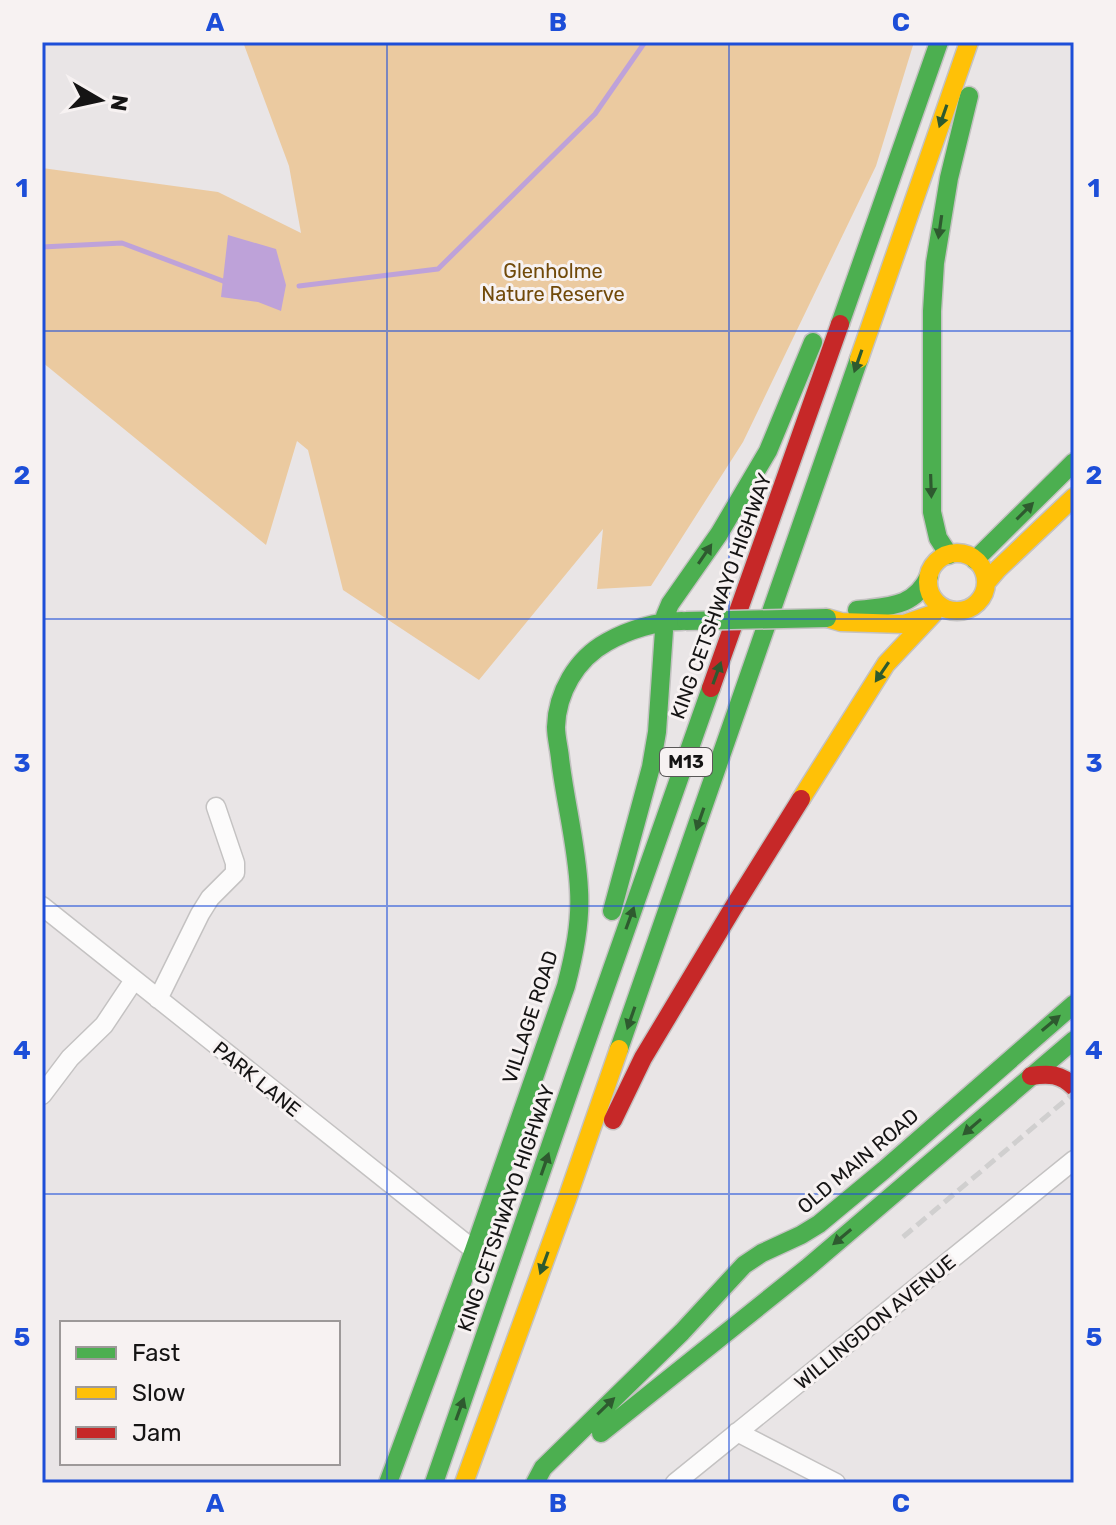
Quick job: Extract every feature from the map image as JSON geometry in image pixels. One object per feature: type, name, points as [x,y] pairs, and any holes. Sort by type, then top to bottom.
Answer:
[{"type":"main road","name":"KING CETSHWAYO HIGHWAY","points":[[434,1483],[939,42]]},
{"type":"main road","name":"M13","points":[[464,1483],[567,1199],[969,42]]},
{"type":"main road","points":[[949,555],[938,538],[932,512],[932,311],[939,236],[949,178],[983,42]]},
{"type":"main road","points":[[574,1077],[589,995],[651,767],[657,732],[665,621],[670,604],[725,525],[768,451],[851,251],[899,158]]},
{"type":"main road","points":[[975,560],[1074,462]]},
{"type":"main road","points":[[567,1199],[606,1132],[643,1058],[886,664],[938,611],[968,609],[980,600],[986,583],[998,569],[1074,497]]},
{"type":"main road","points":[[938,611],[928,583],[933,567],[940,559],[949,555],[967,555],[983,570],[986,583]]},
{"type":"main road","name":"VILLAGE ROAD","points":[[827,618],[840,612],[905,601],[919,593],[929,576]]},
{"type":"main road","name":"VILLAGE ROAD","points":[[388,1483],[474,1250],[566,986],[578,932],[580,906],[556,723],[565,690],[574,672],[590,653],[611,638],[665,621],[827,618],[841,622],[904,624],[938,611]]},
{"type":"main road","points":[[638,630],[654,654],[661,673]]},
{"type":"main road","name":"OLD MAIN ROAD","points":[[535,1483],[543,1468],[692,1311],[756,1256],[815,1227],[1074,1004]]},
{"type":"main road","points":[[1031,1076],[1049,1074],[1070,1082],[1066,1056],[1073,1041]]},
{"type":"main road","name":"OLD MAIN ROAD","points":[[535,1483],[571,1458],[768,1299],[1073,1041]]},
{"type":"main road","points":[[737,1273],[742,1296],[768,1299]]},
{"type":"main road","points":[[692,1311],[709,1324],[732,1327]]},
{"type":"street","points":[[158,999],[200,914],[210,898],[235,873],[235,863],[216,807]]},
{"type":"street","name":"PARK LANE","points":[[42,906],[474,1250]]},
{"type":"street","points":[[42,1095],[70,1058],[104,1025],[134,980]]},
{"type":"street","name":"WILLINGDON AVENUE","points":[[675,1483],[1070,1168]]},
{"type":"street","points":[[737,1432],[836,1483]]},
{"type":"green space","name":"Glenholme Nature Reserve","points":[[243,42],[914,42],[876,166],[743,442],[651,586],[597,589],[603,529],[479,680],[343,590],[308,450],[297,441],[266,545],[42,362],[42,168],[218,192],[301,233],[289,166]]},
{"type":"shaded area","points":[[228,235],[276,249],[286,285],[281,311],[258,302],[221,297]]},
{"type":"waterway","points":[[299,286],[438,269],[595,114],[645,42]]},
{"type":"waterway","points":[[42,247],[122,243],[229,282]]},
{"type":"railway","points":[[903,1237],[1074,1093]]},
{"type":"traffic: fast","points":[[840,324],[939,42]]},
{"type":"traffic: fast","points":[[949,555],[938,538],[932,512],[932,311],[935,263],[949,178],[969,96]]},
{"type":"traffic: fast","points":[[612,911],[651,767],[657,732],[665,616],[768,451],[813,342]]},
{"type":"traffic: fast","points":[[619,1049],[859,359]]},
{"type":"traffic: fast","points":[[975,560],[1074,462]]},
{"type":"traffic: fast","points":[[857,610],[908,600],[929,576]]},
{"type":"traffic: fast","points":[[686,621],[827,618]]},
{"type":"traffic: fast","points":[[388,1483],[474,1250],[572,963],[578,927],[579,890],[556,735],[557,714],[564,690],[578,667],[596,649],[633,630],[682,621]]},
{"type":"traffic: fast","points":[[434,1483],[711,688]]},
{"type":"traffic: fast","points":[[535,1483],[543,1468],[682,1332],[744,1265],[819,1224],[1074,1004]]},
{"type":"traffic: fast","points":[[601,1433],[807,1268],[1074,1040]]},
{"type":"traffic: slow","points":[[859,359],[969,42]]},
{"type":"traffic: slow","points":[[986,583],[1074,497]]},
{"type":"traffic: slow","points":[[957,553],[977,562],[986,582],[977,602],[957,611],[937,602],[928,582],[937,562],[957,553]]},
{"type":"traffic: slow","points":[[827,618],[841,622],[904,624],[933,614]]},
{"type":"traffic: slow","points":[[801,799],[886,664],[933,614]]},
{"type":"traffic: slow","points":[[464,1483],[619,1049]]},
{"type":"traffic: jam","points":[[711,688],[840,324]]},
{"type":"traffic: jam","points":[[613,1120],[643,1058],[801,799]]},
{"type":"traffic: jam","points":[[1031,1076],[1054,1076],[1074,1087]]}]
